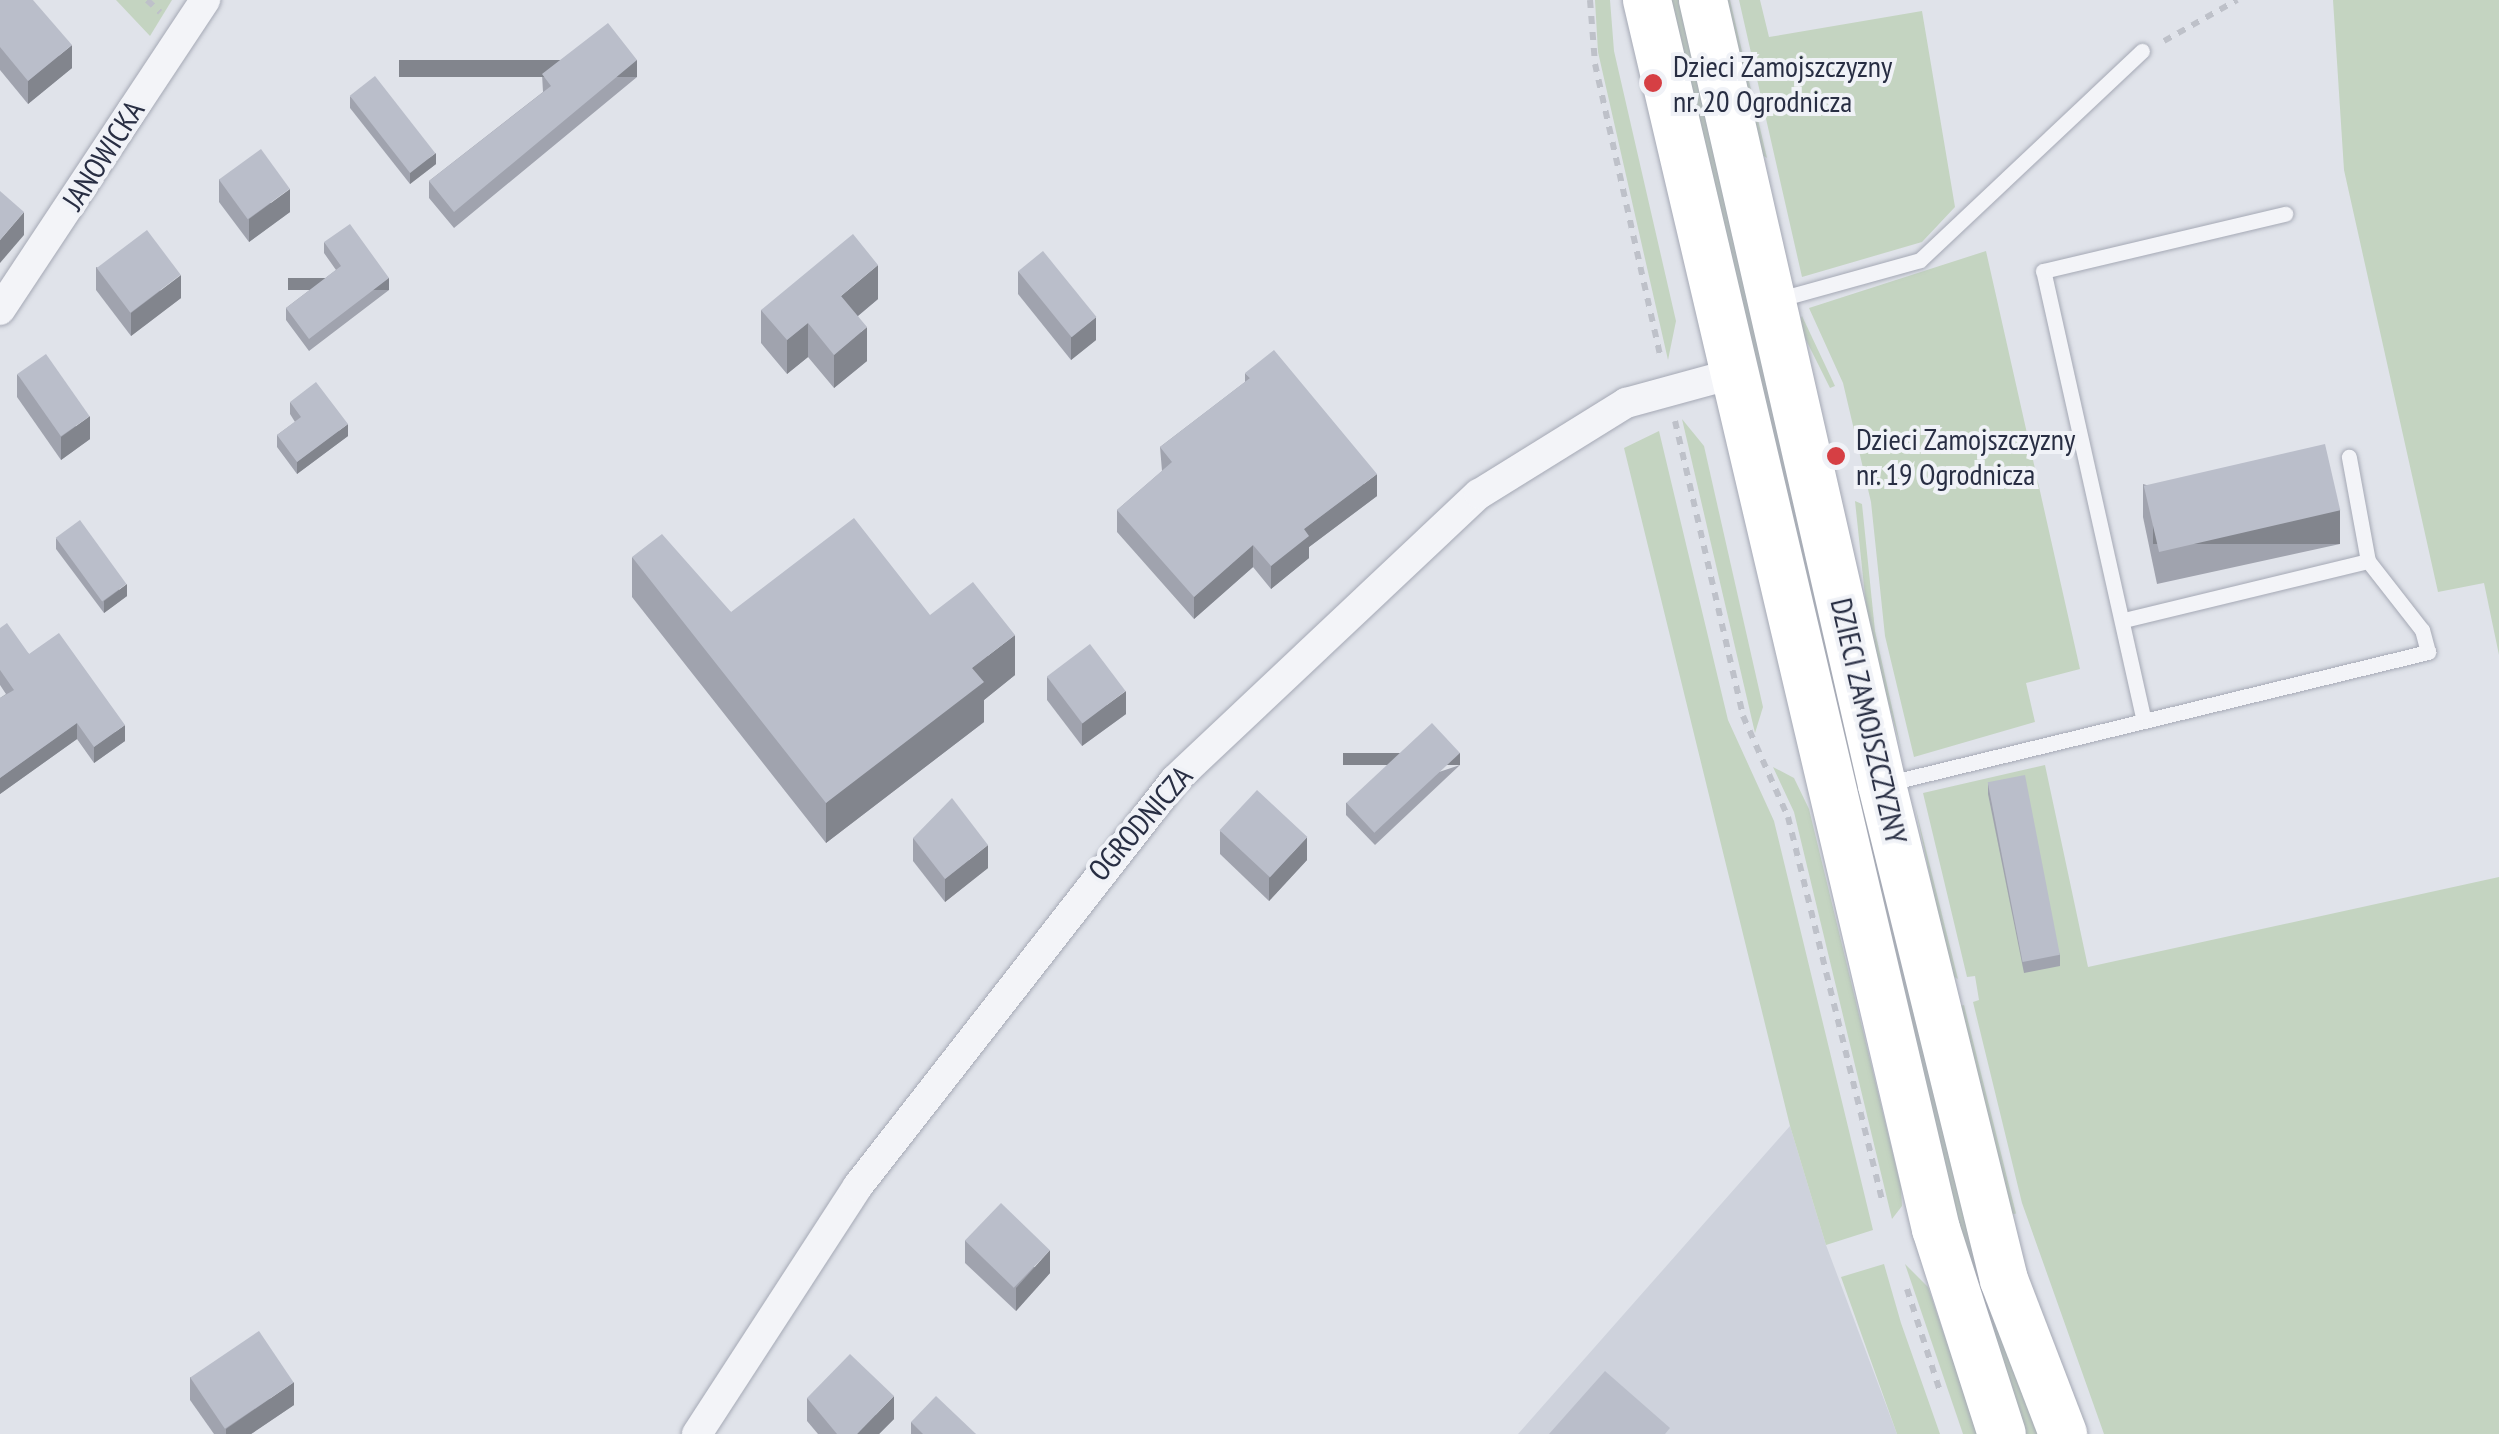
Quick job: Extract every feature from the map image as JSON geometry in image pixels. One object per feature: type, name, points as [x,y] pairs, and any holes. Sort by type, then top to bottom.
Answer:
[{"type":"main road","name":"DZIECI ZAMOJSZCZYZNY","points":[[1647,0],[1732,374],[1941,1248],[2002,1434]]},
{"type":"main road","name":"DZIECI ZAMOJSZCZYZNY","points":[[1703,0],[1882,785],[2004,1280],[2063,1434]]},
{"type":"street","name":"JANOWICKA","points":[[0,310],[205,0]]},
{"type":"street","name":"OGRODNICZA","points":[[697,1434],[858,1186],[1148,809],[1479,494],[1626,403],[1732,374]]},
{"type":"lane","points":[[1772,301],[1920,260],[2142,51]]},
{"type":"lane","points":[[2143,717],[2043,272],[2285,214]]},
{"type":"lane","points":[[1882,785],[2143,717],[2428,652],[2422,630],[2368,561],[2348,457]]},
{"type":"lane","points":[[2124,620],[2368,561]]},
{"type":"path","points":[[1590,0],[1594,64],[1743,716],[1788,817],[1884,1206]]},
{"type":"path","points":[[2142,51],[2236,0]]},
{"type":"path","points":[[1904,1281],[1946,1406]]},
{"type":"shaded area","points":[[1790,1126],[1826,1245],[1897,1434],[1518,1434]]},
{"type":"green space","points":[[116,0],[172,0],[150,36]]},
{"type":"green space","points":[[1595,0],[1610,0],[1614,51],[1676,321],[1668,360],[1598,52]]},
{"type":"green space","points":[[1667,0],[1681,0],[2039,1434],[2022,1434],[1960,1239]]},
{"type":"green space","points":[[1725,0],[1730,0],[1767,158],[1760,154]]},
{"type":"green space","points":[[1739,0],[1760,0],[1769,37],[1922,11],[1955,207],[1922,242],[1802,277]]},
{"type":"green space","points":[[2333,0],[2499,0],[2499,655],[2484,583],[2438,592],[2344,170]]},
{"type":"green space","points":[[1986,251],[2080,669],[2026,683],[2035,722],[1914,757],[1885,636],[1871,502],[1843,383],[1809,308]]},
{"type":"green space","points":[[1802,316],[1835,386],[1830,388],[1798,324]]},
{"type":"green space","points":[[1682,419],[1704,446],[1763,707],[1755,733]]},
{"type":"green space","points":[[1659,431],[1728,720],[1774,821],[1873,1230],[1826,1245],[1790,1126],[1624,448]]},
{"type":"green space","points":[[1855,501],[1862,504],[1875,631],[1901,748],[1869,634]]},
{"type":"green space","points":[[2045,765],[2088,967],[2499,877],[2499,1434],[2104,1434],[2022,1203],[1973,1002],[1979,1000],[1975,976],[1967,977],[1923,793]]},
{"type":"green space","points":[[1773,767],[1794,778],[1809,809],[1901,1187],[1902,1206],[1892,1219],[1794,812]]},
{"type":"green space","points":[[1915,806],[1958,979],[1951,975]]},
{"type":"green space","points":[[1964,1005],[2016,1214],[2008,1216],[1956,1007]]},
{"type":"green space","points":[[1884,1264],[1940,1434],[1897,1434],[1841,1277]]},
{"type":"green space","points":[[1905,1264],[1928,1287],[1978,1434],[1963,1434]]},
{"type":"building","points":[[0,0],[33,0],[72,45],[28,81],[0,47]]},
{"type":"building","points":[[608,23],[637,60],[454,212],[429,181],[551,86],[542,74]]},
{"type":"building","points":[[375,76],[435,153],[410,173],[350,96]]},
{"type":"building","points":[[261,149],[290,189],[248,219],[219,180]]},
{"type":"building","points":[[0,191],[24,212],[0,240]]},
{"type":"building","points":[[350,224],[389,278],[309,339],[286,308],[341,266],[324,242]]},
{"type":"building","points":[[147,230],[181,275],[130,313],[97,268]]},
{"type":"building","points":[[853,234],[878,265],[841,296],[867,327],[834,355],[808,323],[787,340],[761,310]]},
{"type":"building","points":[[1043,251],[1096,317],[1072,337],[1018,271]]},
{"type":"building","points":[[1274,350],[1377,474],[1304,529],[1309,536],[1271,566],[1253,545],[1194,597],[1117,510],[1172,462],[1160,447],[1250,378],[1245,373]]},
{"type":"building","points":[[46,354],[90,416],[61,436],[17,374]]},
{"type":"building","points":[[316,382],[348,424],[297,462],[277,435],[301,417],[290,402]]},
{"type":"building","points":[[2325,444],[2340,510],[2159,552],[2144,486]]},
{"type":"building","points":[[854,518],[930,615],[973,582],[1015,635],[972,668],[984,682],[826,803],[632,557],[662,534],[731,612]]},
{"type":"building","points":[[80,520],[126,584],[102,602],[56,538]]},
{"type":"building","points":[[7,623],[29,654],[59,633],[125,725],[94,747],[77,723],[0,778],[0,698],[14,690],[0,670],[0,628]]},
{"type":"building","points":[[1090,644],[1126,691],[1082,724],[1047,676]]},
{"type":"building","points":[[1432,723],[1460,753],[1374,833],[1346,803]]},
{"type":"building","points":[[2025,775],[2060,955],[2023,962],[1988,782]]},
{"type":"building","points":[[1257,790],[1307,837],[1270,877],[1219,830]]},
{"type":"building","points":[[952,798],[988,845],[945,879],[913,838]]},
{"type":"building","points":[[1001,1203],[1050,1250],[1014,1288],[965,1240]]},
{"type":"building","points":[[259,1331],[294,1382],[225,1429],[190,1377]]},
{"type":"building","points":[[850,1354],[894,1396],[857,1434],[837,1434],[807,1398]]},
{"type":"building","points":[[1605,1371],[1670,1428],[1665,1434],[1549,1434]]},
{"type":"building","points":[[936,1396],[976,1434],[923,1434],[911,1422]]},
{"type":"place","name":"Dzieci Zamojszczyzny nr. 20 Ogrodnicza","points":[[1653,83]]},
{"type":"place","name":"Dzieci Zamojszczyzny nr. 19 Ogrodnicza","points":[[1836,456]]}]
